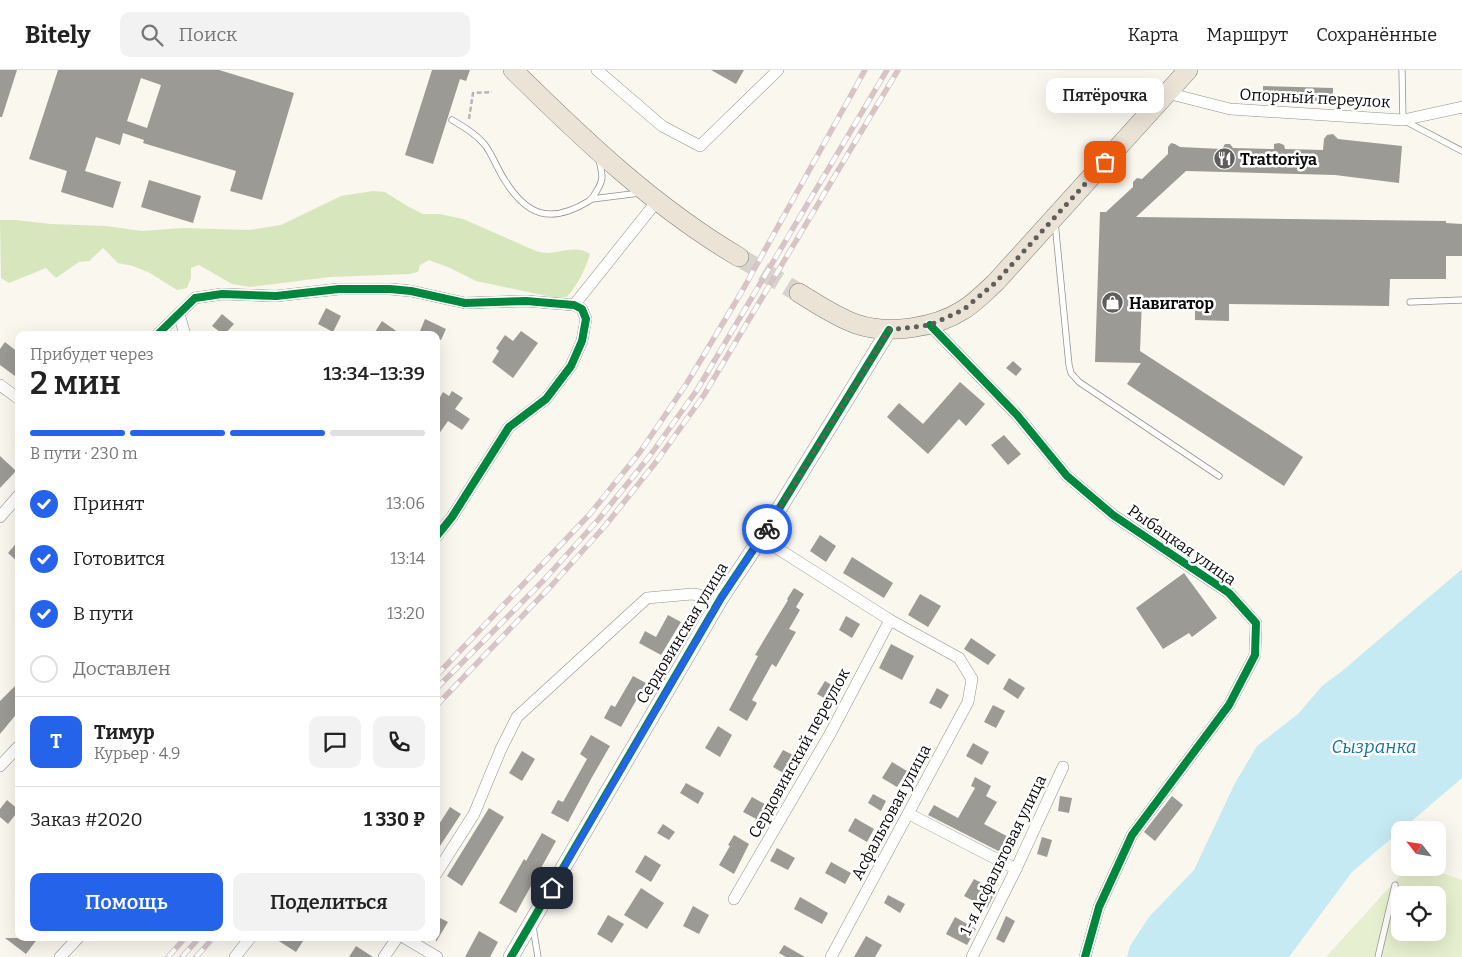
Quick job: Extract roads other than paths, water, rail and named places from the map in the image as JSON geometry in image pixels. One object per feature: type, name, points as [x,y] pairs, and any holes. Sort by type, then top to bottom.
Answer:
[{"type":"main road","points":[[513,70],[579,135],[652,196],[706,238],[739,257]]},
{"type":"main road","points":[[799,293],[827,310],[857,324],[889,330],[930,325],[963,310],[995,283],[1188,70]]},
{"type":"street","points":[[597,70],[662,126],[700,146],[778,70]]},
{"type":"street","name":"Опорный переулок","points":[[1167,93],[1230,109],[1403,120],[1462,107]]},
{"type":"street","points":[[574,305],[652,196]]},
{"type":"street","points":[[161,331],[196,298],[222,294],[276,296],[326,290],[368,288],[411,291],[465,302],[517,301],[574,305],[582,309],[586,319],[582,340],[571,366],[546,399],[510,426],[452,517],[440,532]]},
{"type":"street","points":[[179,314],[184,331]]},
{"type":"street","name":"Рыбацкая улица","points":[[930,325],[1017,415],[1067,476],[1113,515],[1168,550],[1229,593],[1256,623],[1255,655],[1229,705],[1132,835],[1099,907],[1085,957]]},
{"type":"street","name":"Сердовинская улица","points":[[511,957],[721,598],[761,538],[889,330]]},
{"type":"street","points":[[0,385],[15,397]]},
{"type":"street","points":[[0,517],[15,500]]},
{"type":"street","points":[[761,538],[890,620]]},
{"type":"street","points":[[440,868],[474,814],[501,748],[517,717],[647,598],[692,594],[721,598]]},
{"type":"street","name":"Асфальтовая улица","points":[[831,957],[968,702],[972,679],[959,658],[890,620]]},
{"type":"street","name":"Сердовинский переулок","points":[[734,899],[830,734],[890,620]]},
{"type":"street","points":[[0,766],[15,750]]},
{"type":"street","name":"1-я Асфальтовая улица","points":[[972,957],[1016,869],[1062,767]]},
{"type":"street","points":[[909,814],[1016,869]]},
{"type":"street","points":[[60,957],[75,941]]},
{"type":"street","points":[[234,957],[247,941]]},
{"type":"street","points":[[384,957],[395,941]]},
{"type":"street","points":[[410,941],[437,957]]},
{"type":"lane","points":[[1402,70],[1403,120],[1462,151]]},
{"type":"lane","points":[[452,120],[467,128],[484,144],[494,158],[503,178],[516,196],[536,212],[555,215],[575,209],[592,199],[652,196]]},
{"type":"lane","points":[[592,199],[603,181],[598,151]]},
{"type":"lane","points":[[1055,218],[1071,373],[1079,382],[1219,476]]},
{"type":"lane","points":[[1410,302],[1462,300]]},
{"type":"lane","points":[[1378,957],[1395,885]]},
{"type":"lane","points":[[532,922],[538,957]]},
{"type":"water","name":"Сызранка","points":[[1462,569],[1462,778],[1412,821],[1391,821],[1391,839],[1352,872],[1289,957],[1127,957],[1130,946],[1149,917],[1194,870],[1234,785],[1257,746],[1298,714],[1322,686]]},
{"type":"tunnel","points":[[739,257],[799,293]]},
{"type":"railway","points":[[440,672],[590,514],[640,452],[687,383],[741,293],[865,70]]},
{"type":"railway","points":[[440,685],[543,581],[598,520],[649,457],[697,390],[887,70]]},
{"type":"railway","points":[[440,702],[552,585],[605,526],[656,462],[704,395],[898,70]]},
{"type":"railway","points":[[168,957],[182,941]]},
{"type":"railway","points":[[182,957],[196,941]]},
{"type":"railway","points":[[196,957],[210,941]]},
{"type":"place","name":"Trattoriya","points":[[1224,159]]},
{"type":"place","name":"Пятёрочка","points":[[1105,162]]},
{"type":"place","name":"Навигатор","points":[[1113,303]]}]
